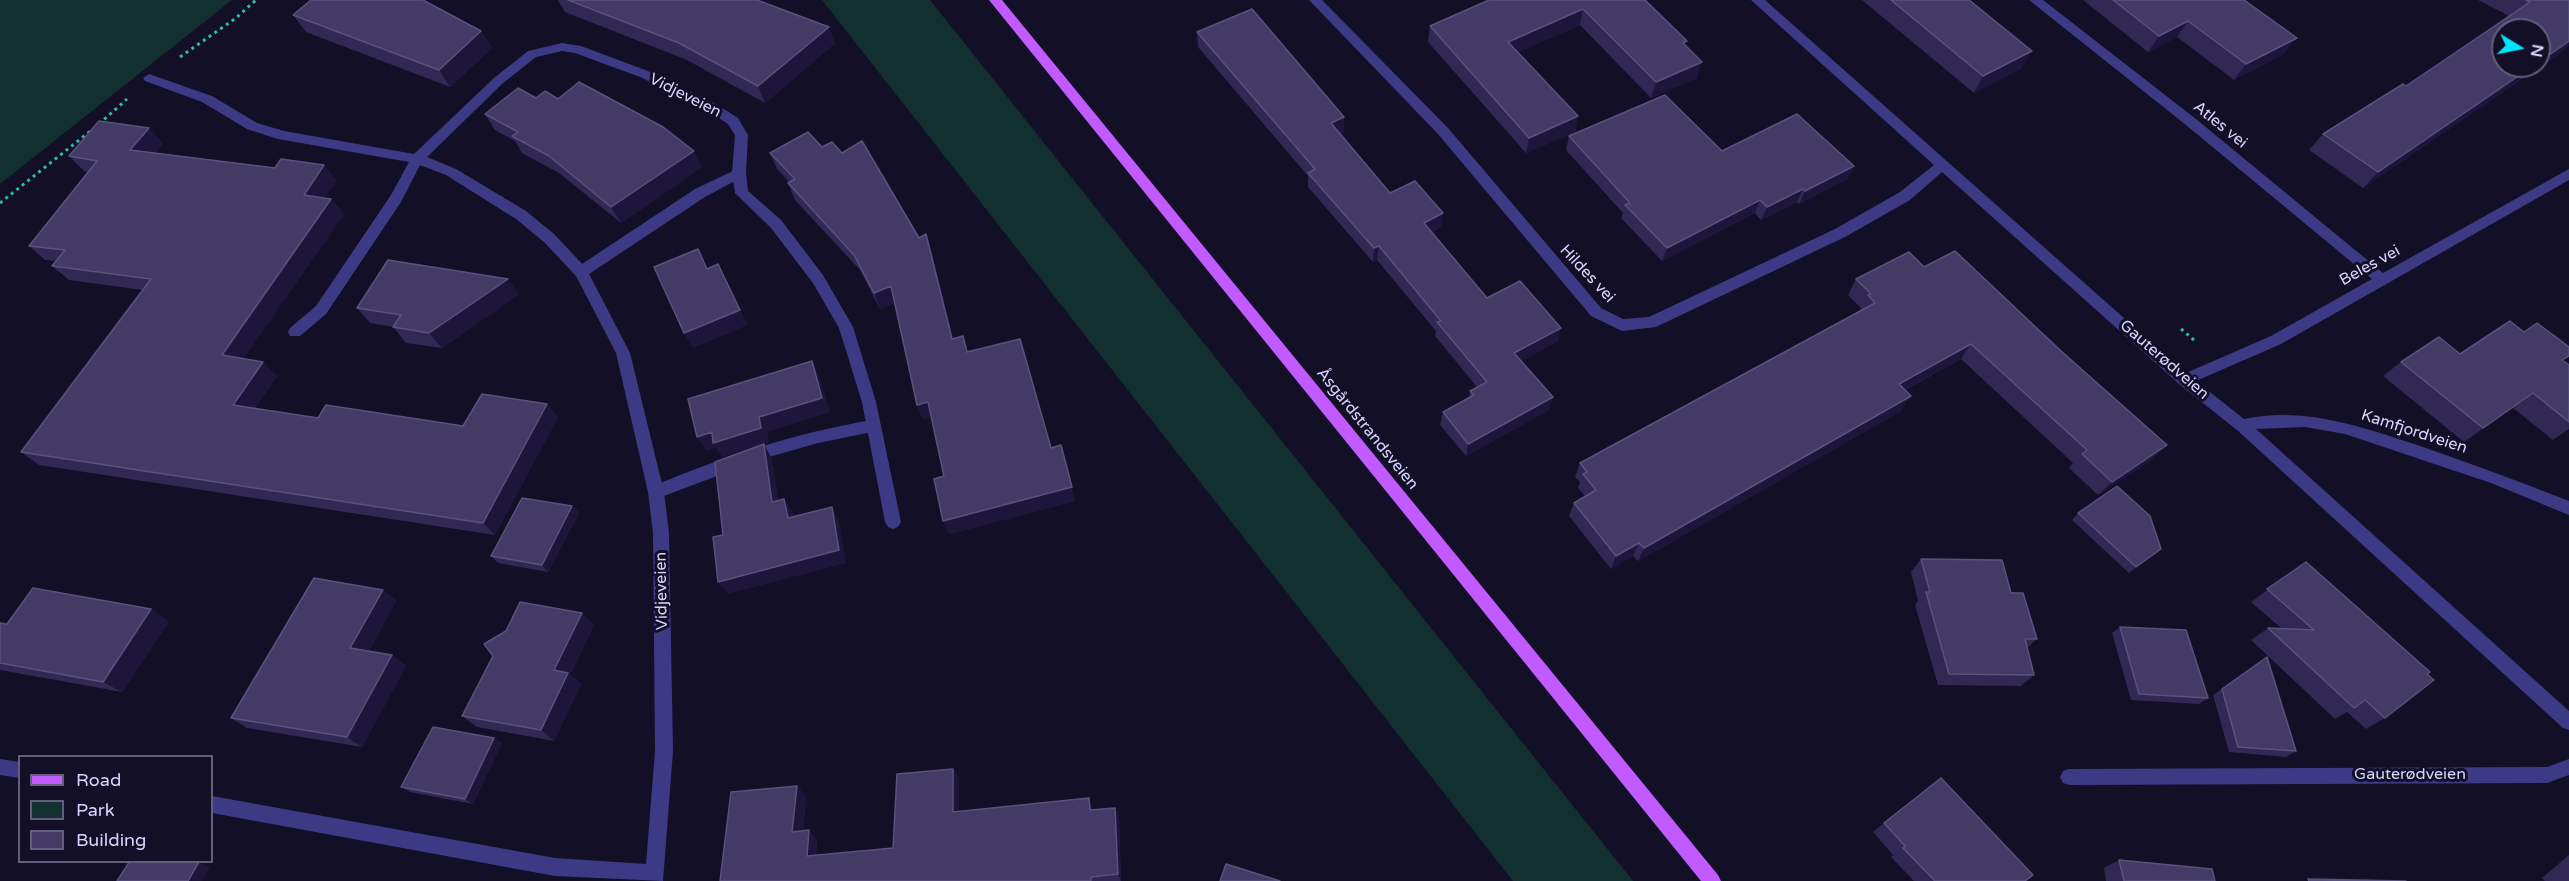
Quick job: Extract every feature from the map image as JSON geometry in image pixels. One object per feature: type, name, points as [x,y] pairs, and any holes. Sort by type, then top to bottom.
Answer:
[{"type":"main road","name":"Åsgårdstrandsveien","points":[[995,0],[1712,881]]},
{"type":"street","name":"Hildes vei","points":[[1315,0],[1443,131],[1596,312],[1622,325],[1651,323],[1840,233],[1905,196],[1941,166]]},
{"type":"street","name":"Gauterødveien","points":[[1757,0],[2184,380],[2242,426],[2569,722]]},
{"type":"street","name":"Atles vei","points":[[2035,0],[2191,122],[2381,279]]},
{"type":"street","name":"Vidjeveien","points":[[295,332],[321,310],[396,198],[417,159],[498,81],[532,54],[562,47],[577,49],[644,74],[711,107],[733,121],[742,135],[739,173],[742,193],[776,224],[818,279],[846,327],[869,402],[893,522]]},
{"type":"street","name":"Vidjeveien","points":[[149,78],[207,99],[252,126],[283,136],[417,159],[451,172],[521,215],[549,238],[580,272],[623,353],[656,492],[661,533],[664,752],[655,877],[555,867],[213,805]]},
{"type":"street","points":[[580,272],[700,193],[739,173]]},
{"type":"street","name":"Beles vei","points":[[2184,380],[2276,340],[2569,174]]},
{"type":"street","name":"Kamfjordveien","points":[[2242,426],[2261,422],[2305,421],[2345,428],[2495,478],[2569,508]]},
{"type":"street","points":[[656,492],[708,471],[843,430],[872,426]]},
{"type":"street","points":[[0,766],[18,770]]},
{"type":"street","name":"Gauterødveien","points":[[2069,777],[2547,775],[2569,767]]},
{"type":"green space","points":[[0,0],[232,0],[0,184]]},
{"type":"green space","points":[[822,0],[930,0],[1633,881],[1513,881]]},
{"type":"building","points":[[311,0],[423,0],[481,31],[439,70],[293,15]]},
{"type":"building","points":[[568,0],[757,0],[829,27],[758,86],[679,43]]},
{"type":"building","points":[[1489,0],[1645,0],[1687,41],[1683,43],[1702,62],[1656,82],[1583,9],[1508,42],[1578,116],[1529,138],[1430,26]]},
{"type":"building","points":[[1891,0],[1969,0],[2032,51],[1983,76]]},
{"type":"building","points":[[2113,0],[2244,0],[2297,38],[2246,64],[2188,21],[2159,36]]},
{"type":"building","points":[[2526,0],[2569,0],[2569,41],[2551,54],[2551,18],[2506,18],[2530,2]]},
{"type":"building","points":[[1252,9],[1344,117],[1331,123],[1390,193],[1415,181],[1443,213],[1424,223],[1487,298],[1520,281],[1561,328],[1514,353],[1553,397],[1468,444],[1443,412],[1474,395],[1470,391],[1487,382],[1437,322],[1441,321],[1379,246],[1374,248],[1308,173],[1315,169],[1197,32]]},
{"type":"building","points":[[2491,28],[2491,78],[2515,78],[2378,172],[2323,134],[2403,84],[2406,86]]},
{"type":"building","points":[[579,82],[663,127],[694,151],[611,207],[549,156],[512,136],[518,132],[485,114],[518,88],[536,98],[545,91],[558,99]]},
{"type":"building","points":[[1665,95],[1722,151],[1797,114],[1854,166],[1767,207],[1760,200],[1667,248],[1625,205],[1630,203],[1569,136]]},
{"type":"building","points":[[99,121],[149,128],[130,150],[275,168],[281,159],[324,165],[304,195],[331,199],[222,355],[263,362],[233,405],[318,418],[326,405],[463,426],[482,394],[547,404],[483,523],[21,452],[151,279],[52,266],[65,250],[29,246],[97,161],[69,156]]},
{"type":"building","points":[[808,132],[822,147],[832,142],[842,153],[862,141],[919,238],[926,234],[952,339],[963,336],[967,352],[1020,339],[1051,448],[1061,445],[1072,487],[943,521],[934,479],[944,476],[928,402],[917,405],[891,286],[874,293],[854,255],[788,183],[795,179],[770,153]]},
{"type":"building","points":[[698,249],[707,269],[718,264],[740,310],[684,333],[654,267]]},
{"type":"building","points":[[1955,251],[2061,351],[2167,445],[2112,482],[2082,454],[2087,450],[1971,344],[1899,384],[1911,396],[1644,548],[1639,543],[1616,556],[1574,503],[1596,490],[1583,474],[1587,472],[1580,463],[1875,303],[1868,295],[1871,294],[1856,279],[1909,252],[1924,267]]},
{"type":"building","points":[[388,260],[508,279],[429,333],[393,327],[401,315],[357,308]]},
{"type":"building","points":[[2510,321],[2524,332],[2537,323],[2569,347],[2569,356],[2562,360],[2569,365],[2569,422],[2533,393],[2483,428],[2401,362],[2439,337],[2460,354]]},
{"type":"building","points":[[812,361],[822,398],[759,417],[761,428],[713,443],[712,432],[697,437],[688,399]]},
{"type":"building","points":[[764,444],[772,502],[784,499],[788,518],[832,507],[839,550],[718,582],[713,537],[723,535],[715,462]]},
{"type":"building","points":[[2117,486],[2150,516],[2161,549],[2136,567],[2078,513]]},
{"type":"building","points":[[522,498],[572,506],[542,565],[491,556]]},
{"type":"building","points":[[1921,559],[2002,560],[2011,593],[2023,593],[2037,639],[2025,639],[2034,675],[1949,674],[1926,592],[1930,592]]},
{"type":"building","points":[[2306,562],[2430,672],[2427,674],[2434,680],[2385,718],[2365,700],[2354,708],[2268,628],[2314,630],[2267,589]]},
{"type":"building","points":[[314,578],[383,590],[350,648],[392,655],[347,737],[231,718]]},
{"type":"building","points":[[33,588],[151,609],[103,682],[0,663],[0,623],[7,624]]},
{"type":"building","points":[[520,602],[582,613],[554,670],[568,673],[541,730],[462,716],[493,656],[484,644],[506,631]]},
{"type":"building","points":[[2120,627],[2186,630],[2208,698],[2139,694]]},
{"type":"building","points":[[2267,657],[2296,751],[2238,747],[2222,689]]},
{"type":"building","points":[[433,727],[494,738],[465,799],[401,787]]},
{"type":"building","points":[[953,769],[953,812],[1089,798],[1090,810],[1115,808],[1118,874],[1091,877],[1091,881],[720,881],[731,792],[797,786],[792,832],[809,830],[807,856],[893,848],[897,774]]},
{"type":"building","points":[[1941,778],[2033,875],[2025,881],[1935,881],[1903,848],[1905,846],[1884,823]]},
{"type":"building","points":[[2119,860],[2212,869],[2215,881],[2124,881]]},
{"type":"building","points":[[129,863],[198,863],[188,881],[117,881]]},
{"type":"building","points":[[1226,864],[1280,881],[1220,881]]},
{"type":"building","points":[[2308,879],[2406,881],[2309,881]]}]
